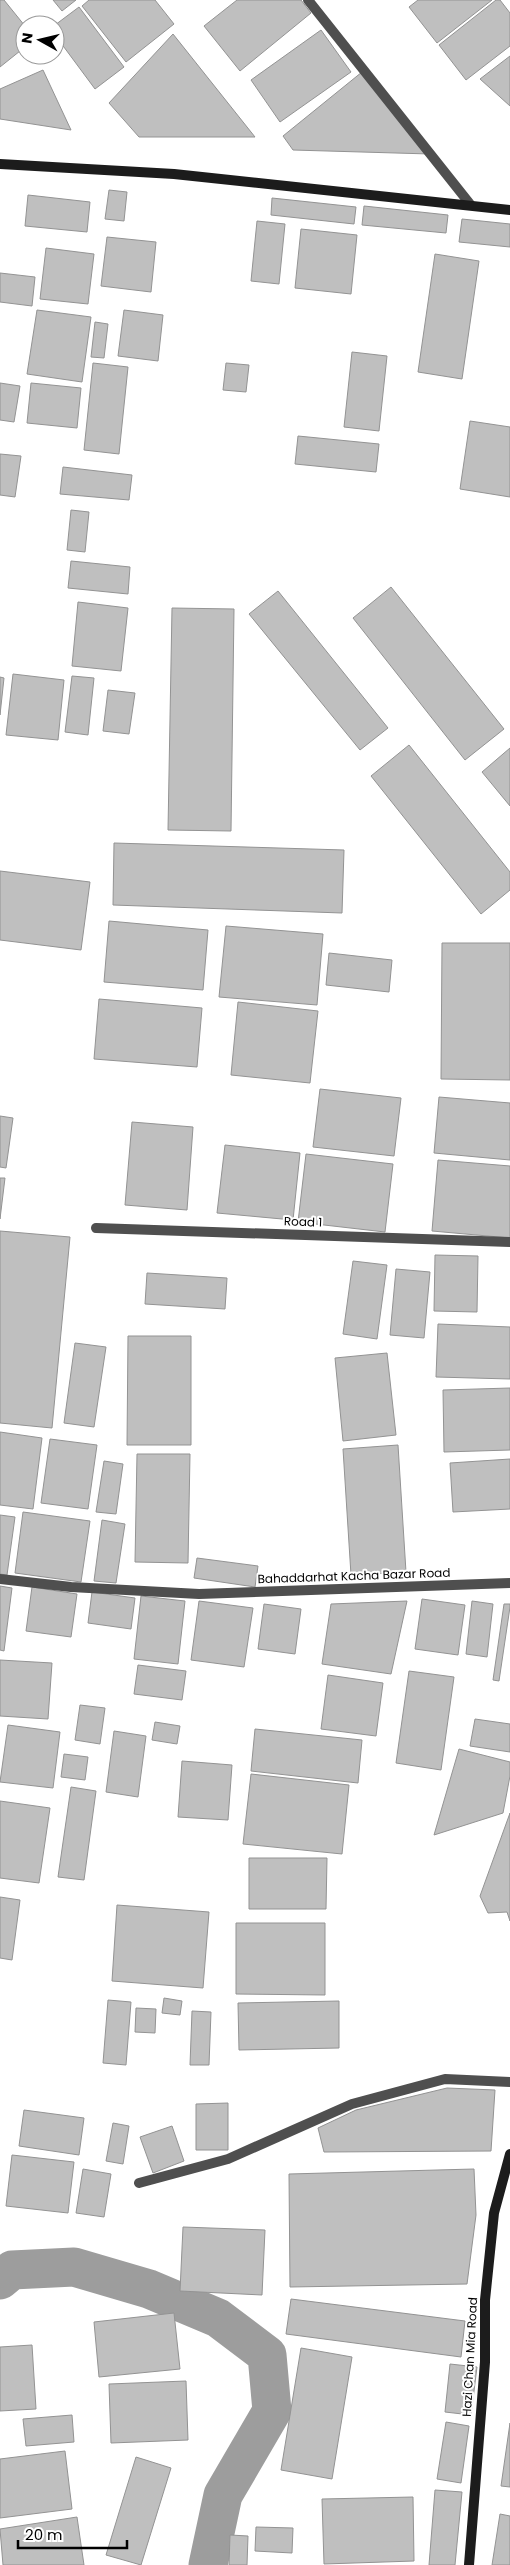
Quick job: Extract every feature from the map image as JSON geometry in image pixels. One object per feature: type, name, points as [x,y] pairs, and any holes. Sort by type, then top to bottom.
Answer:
[{"type":"street","points":[[308,0],[470,204]]},
{"type":"street","points":[[0,164],[174,174],[470,204],[510,210]]},
{"type":"street","name":"Road 1","points":[[96,1228],[510,1242]]},
{"type":"street","name":"Bahaddarhat Kacha Bazar Road","points":[[0,1579],[71,1586],[199,1594],[510,1583]]},
{"type":"street","points":[[139,2183],[228,2159],[352,2104],[445,2079],[510,2082]]},
{"type":"street","name":"Hazi Chan Mia Road","points":[[469,2564],[484,2362],[485,2300],[494,2213],[510,2154]]},
{"type":"building","points":[[0,0],[4,0],[16,15],[15,55],[0,67]]},
{"type":"building","points":[[53,0],[76,0],[62,11]]},
{"type":"building","points":[[89,0],[155,0],[174,24],[126,62],[82,6]]},
{"type":"building","points":[[237,0],[301,0],[311,13],[240,71],[204,26]]},
{"type":"building","points":[[418,0],[492,0],[437,43],[409,7]]},
{"type":"building","points":[[496,0],[500,0],[510,13],[510,46],[466,80],[439,45]]},
{"type":"building","points":[[79,7],[124,67],[95,89],[65,48],[65,18]]},
{"type":"building","points":[[321,30],[351,72],[280,122],[251,80]]},
{"type":"building","points":[[173,34],[255,137],[139,137],[109,103]]},
{"type":"building","points":[[510,56],[510,106],[480,79]]},
{"type":"building","points":[[43,70],[71,130],[0,119],[0,89]]},
{"type":"building","points":[[362,72],[430,154],[293,150],[283,136]]},
{"type":"building","points":[[109,190],[127,192],[124,221],[105,219]]},
{"type":"building","points":[[28,195],[90,202],[87,232],[25,226]]},
{"type":"building","points":[[272,198],[356,207],[354,224],[271,215]]},
{"type":"building","points":[[364,206],[448,215],[446,233],[362,225]]},
{"type":"building","points":[[462,219],[510,224],[510,247],[459,242]]},
{"type":"building","points":[[257,221],[285,224],[279,284],[251,281]]},
{"type":"building","points":[[301,229],[357,235],[351,294],[295,288]]},
{"type":"building","points":[[107,237],[156,242],[151,292],[101,286]]},
{"type":"building","points":[[46,248],[94,254],[88,304],[40,299]]},
{"type":"building","points":[[435,254],[479,261],[462,379],[418,372]]},
{"type":"building","points":[[0,273],[35,277],[32,306],[0,302]]},
{"type":"building","points":[[37,310],[91,317],[82,382],[27,374]]},
{"type":"building","points":[[124,310],[163,315],[158,361],[118,356]]},
{"type":"building","points":[[95,322],[108,324],[104,358],[91,357]]},
{"type":"building","points":[[352,352],[387,356],[379,431],[344,427]]},
{"type":"building","points":[[93,363],[128,367],[119,454],[84,450]]},
{"type":"building","points":[[226,363],[249,365],[246,392],[223,390]]},
{"type":"building","points":[[0,383],[20,386],[14,422],[0,420]]},
{"type":"building","points":[[31,383],[81,388],[77,428],[27,423]]},
{"type":"building","points":[[470,421],[510,427],[510,497],[460,489]]},
{"type":"building","points":[[298,436],[379,444],[376,472],[295,464]]},
{"type":"building","points":[[0,454],[21,456],[15,497],[0,495]]},
{"type":"building","points":[[63,467],[132,475],[129,500],[60,494]]},
{"type":"building","points":[[71,510],[89,512],[85,552],[67,550]]},
{"type":"building","points":[[71,561],[130,567],[128,594],[68,588]]},
{"type":"building","points":[[391,587],[504,729],[465,760],[353,618]]},
{"type":"building","points":[[278,591],[388,728],[360,750],[249,614]]},
{"type":"building","points":[[78,602],[128,608],[121,671],[72,666]]},
{"type":"building","points":[[172,608],[234,609],[231,831],[168,830]]},
{"type":"building","points":[[13,674],[64,680],[58,740],[6,735]]},
{"type":"building","points":[[72,676],[94,678],[88,735],[65,732]]},
{"type":"building","points":[[0,677],[4,678],[0,715]]},
{"type":"building","points":[[108,690],[135,693],[129,734],[103,731]]},
{"type":"building","points":[[409,745],[510,872],[510,890],[481,914],[371,776]]},
{"type":"building","points":[[510,748],[510,806],[482,772]]},
{"type":"building","points":[[114,843],[344,850],[342,913],[113,905]]},
{"type":"building","points":[[0,871],[90,882],[81,950],[0,940]]},
{"type":"building","points":[[109,921],[208,930],[203,990],[104,982]]},
{"type":"building","points":[[226,926],[323,934],[317,1005],[219,997]]},
{"type":"building","points":[[442,943],[510,943],[510,1080],[441,1079]]},
{"type":"building","points":[[329,953],[392,960],[389,992],[326,985]]},
{"type":"building","points":[[99,999],[202,1008],[197,1067],[94,1059]]},
{"type":"building","points":[[238,1002],[318,1011],[310,1083],[231,1075]]},
{"type":"building","points":[[320,1089],[401,1098],[394,1156],[313,1147]]},
{"type":"building","points":[[439,1097],[510,1103],[510,1160],[434,1153]]},
{"type":"building","points":[[0,1116],[13,1118],[6,1168],[0,1167]]},
{"type":"building","points":[[132,1122],[193,1127],[187,1210],[125,1205]]},
{"type":"building","points":[[225,1145],[300,1153],[293,1220],[217,1213]]},
{"type":"building","points":[[306,1154],[393,1164],[385,1232],[298,1222]]},
{"type":"building","points":[[438,1160],[510,1166],[510,1238],[432,1231]]},
{"type":"building","points":[[0,1178],[5,1178],[0,1219]]},
{"type":"building","points":[[0,1231],[70,1237],[52,1428],[0,1423]]},
{"type":"building","points":[[435,1255],[478,1256],[477,1312],[434,1311]]},
{"type":"building","points":[[353,1261],[387,1265],[377,1339],[343,1334]]},
{"type":"building","points":[[396,1269],[430,1272],[424,1338],[390,1335]]},
{"type":"building","points":[[147,1273],[227,1278],[225,1309],[145,1304]]},
{"type":"building","points":[[438,1324],[510,1327],[510,1379],[436,1377]]},
{"type":"building","points":[[128,1336],[191,1336],[191,1445],[127,1445]]},
{"type":"building","points":[[75,1343],[106,1347],[94,1427],[64,1423]]},
{"type":"building","points":[[387,1353],[396,1435],[343,1441],[335,1358]]},
{"type":"building","points":[[510,1388],[510,1450],[444,1452],[443,1390]]},
{"type":"building","points":[[0,1432],[42,1438],[33,1509],[0,1505]]},
{"type":"building","points":[[50,1439],[97,1445],[88,1509],[41,1503]]},
{"type":"building","points":[[398,1445],[406,1572],[351,1575],[343,1449]]},
{"type":"building","points":[[137,1454],[190,1454],[188,1563],[135,1562]]},
{"type":"building","points":[[510,1459],[510,1509],[453,1512],[450,1463]]},
{"type":"building","points":[[104,1461],[123,1464],[116,1514],[96,1512]]},
{"type":"building","points":[[23,1512],[90,1521],[81,1582],[15,1573]]},
{"type":"building","points":[[0,1515],[15,1517],[7,1575],[0,1574]]},
{"type":"building","points":[[102,1520],[125,1524],[116,1583],[94,1581]]},
{"type":"building","points":[[197,1558],[258,1566],[255,1587],[194,1578]]},
{"type":"building","points":[[0,1586],[12,1588],[4,1651],[0,1650]]},
{"type":"building","points":[[32,1587],[77,1594],[71,1637],[26,1631]]},
{"type":"building","points":[[92,1592],[135,1598],[131,1629],[88,1623]]},
{"type":"building","points":[[141,1596],[185,1601],[178,1664],[134,1659]]},
{"type":"building","points":[[422,1599],[465,1605],[458,1655],[415,1649]]},
{"type":"building","points":[[199,1601],[253,1608],[244,1667],[191,1660]]},
{"type":"building","points":[[407,1601],[391,1674],[322,1664],[331,1604]]},
{"type":"building","points":[[472,1601],[493,1604],[487,1657],[466,1654]]},
{"type":"building","points":[[264,1604],[301,1609],[295,1654],[258,1649]]},
{"type":"building","points":[[504,1604],[510,1604],[510,1607],[499,1681],[493,1680]]},
{"type":"building","points":[[0,1660],[52,1663],[48,1719],[0,1716]]},
{"type":"building","points":[[138,1665],[186,1671],[182,1700],[134,1694]]},
{"type":"building","points":[[409,1671],[454,1677],[441,1770],[396,1763]]},
{"type":"building","points":[[328,1675],[383,1683],[376,1736],[321,1729]]},
{"type":"building","points":[[80,1705],[105,1708],[100,1744],[75,1740]]},
{"type":"building","points":[[475,1719],[510,1724],[510,1752],[470,1746]]},
{"type":"building","points":[[155,1722],[180,1726],[177,1744],[152,1740]]},
{"type":"building","points":[[8,1725],[60,1732],[53,1788],[0,1782]]},
{"type":"building","points":[[255,1729],[362,1740],[358,1783],[251,1771]]},
{"type":"building","points":[[114,1731],[146,1736],[138,1797],[106,1792]]},
{"type":"building","points":[[459,1749],[510,1762],[510,1776],[503,1813],[434,1835]]},
{"type":"building","points":[[64,1754],[88,1757],[85,1780],[61,1777]]},
{"type":"building","points":[[182,1761],[232,1765],[228,1820],[178,1817]]},
{"type":"building","points":[[251,1774],[349,1785],[342,1854],[243,1844]]},
{"type":"building","points":[[71,1787],[96,1791],[84,1880],[58,1877]]},
{"type":"building","points":[[0,1801],[50,1808],[39,1883],[0,1878]]},
{"type":"building","points":[[510,1813],[510,1921],[507,1912],[488,1913],[480,1896]]},
{"type":"building","points":[[249,1858],[327,1858],[326,1909],[249,1909]]},
{"type":"building","points":[[0,1897],[20,1900],[12,1960],[0,1958]]},
{"type":"building","points":[[117,1905],[209,1912],[203,1988],[112,1981]]},
{"type":"building","points":[[236,1923],[325,1923],[325,1995],[236,1994]]},
{"type":"building","points":[[164,1998],[182,2001],[180,2015],[162,2013]]},
{"type":"building","points":[[108,2000],[131,2002],[126,2065],[103,2063]]},
{"type":"building","points":[[339,2001],[339,2048],[239,2050],[238,2003]]},
{"type":"building","points":[[136,2008],[156,2009],[155,2033],[135,2032]]},
{"type":"building","points":[[192,2011],[211,2012],[209,2065],[190,2065]]},
{"type":"building","points":[[447,2088],[495,2090],[491,2151],[324,2152],[318,2128],[356,2110]]},
{"type":"building","points":[[228,2103],[228,2150],[196,2150],[196,2104]]},
{"type":"building","points":[[24,2110],[84,2118],[79,2155],[19,2146]]},
{"type":"building","points":[[113,2123],[129,2126],[123,2164],[106,2161]]},
{"type":"building","points":[[172,2126],[184,2161],[153,2173],[140,2137]]},
{"type":"building","points":[[12,2155],[74,2162],[68,2213],[6,2206]]},
{"type":"building","points":[[83,2169],[111,2174],[104,2217],[76,2213]]},
{"type":"building","points":[[474,2169],[476,2215],[467,2284],[290,2287],[289,2174]]},
{"type":"building","points":[[183,2227],[265,2230],[262,2295],[180,2291]]},
{"type":"building","points":[[291,2299],[465,2321],[461,2357],[286,2334]]},
{"type":"building","points":[[174,2313],[180,2369],[99,2377],[94,2322]]},
{"type":"building","points":[[32,2345],[36,2409],[0,2411],[0,2347]]},
{"type":"building","points":[[301,2348],[352,2357],[332,2479],[281,2470]]},
{"type":"building","points":[[450,2364],[477,2367],[471,2415],[445,2412]]},
{"type":"building","points":[[186,2381],[188,2440],[111,2443],[109,2384]]},
{"type":"building","points":[[72,2415],[74,2442],[26,2446],[23,2419]]},
{"type":"building","points":[[446,2422],[469,2426],[461,2483],[437,2479]]},
{"type":"building","points":[[510,2423],[510,2487],[501,2486]]},
{"type":"building","points":[[65,2451],[72,2509],[0,2518],[0,2459]]},
{"type":"building","points":[[136,2457],[171,2468],[141,2565],[106,2555]]},
{"type":"building","points":[[435,2490],[462,2492],[455,2565],[429,2565]]},
{"type":"building","points":[[413,2497],[414,2561],[324,2564],[322,2499]]},
{"type":"building","points":[[500,2514],[510,2516],[510,2565],[492,2565]]},
{"type":"building","points":[[77,2517],[84,2565],[3,2565],[0,2529]]},
{"type":"building","points":[[256,2527],[293,2528],[292,2553],[255,2551]]},
{"type":"building","points":[[230,2535],[248,2536],[247,2565],[229,2565]]},
{"type":"waterway","points":[[0,2280],[12,2270],[74,2267],[149,2289],[218,2318],[267,2355],[272,2411],[223,2495],[208,2565]]}]
